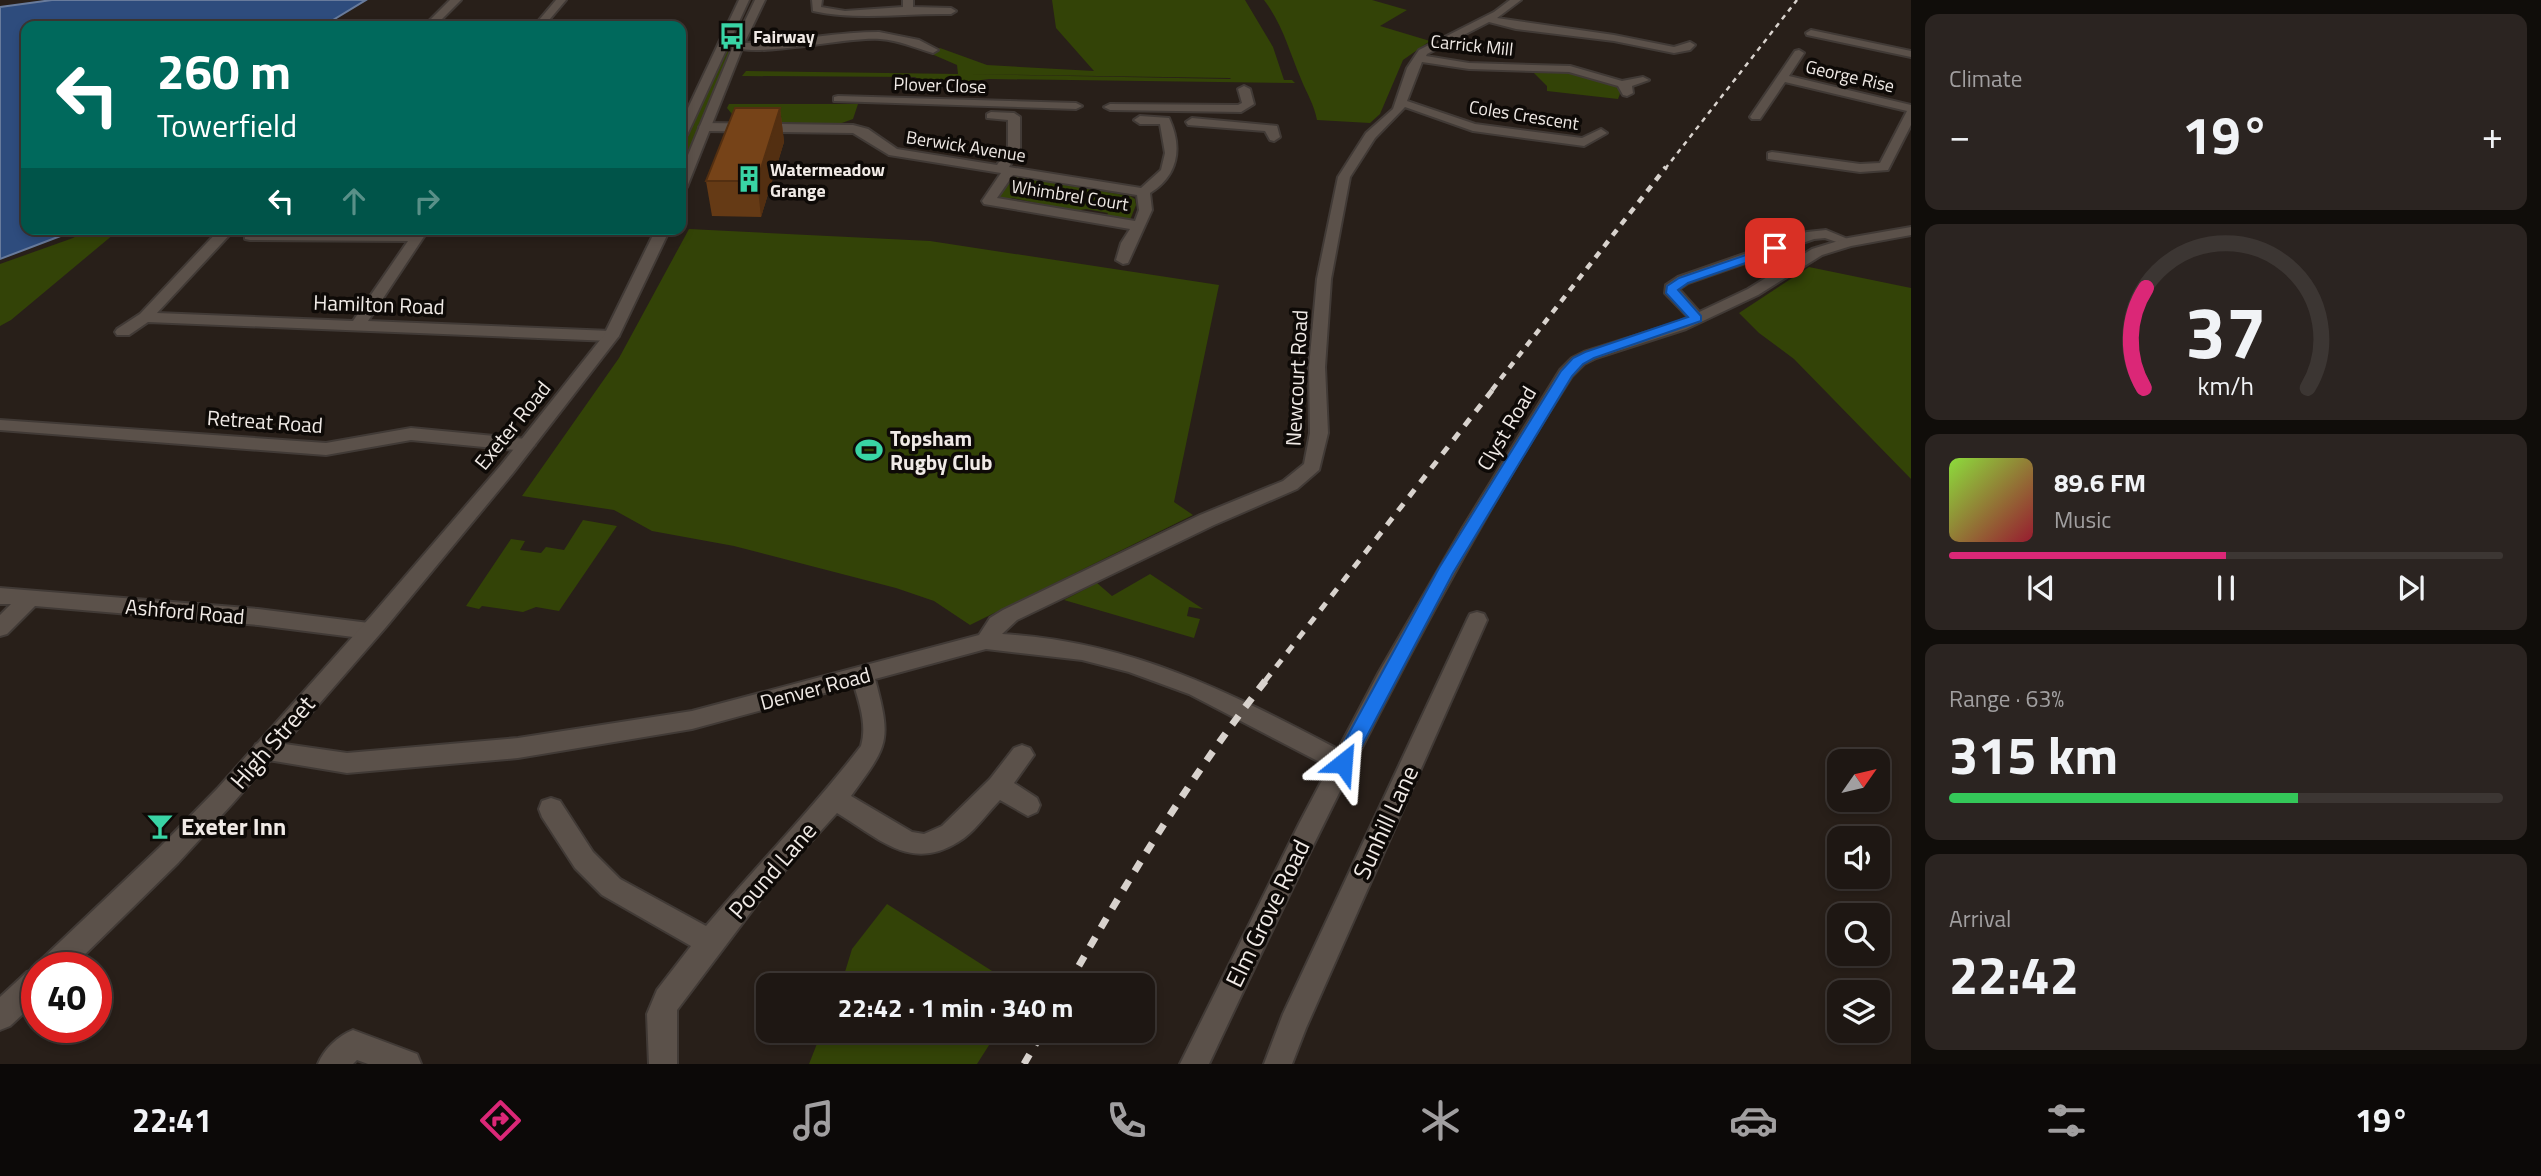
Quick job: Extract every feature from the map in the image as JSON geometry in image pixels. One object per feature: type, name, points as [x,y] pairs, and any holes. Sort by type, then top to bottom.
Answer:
[{"type":"street","points":[[434,21],[456,0]]},
{"type":"street","points":[[543,21],[561,0]]},
{"type":"street","points":[[686,124],[744,0]]},
{"type":"street","points":[[686,170],[760,0]]},
{"type":"street","points":[[817,0],[816,9],[845,13],[908,5],[951,10]]},
{"type":"street","points":[[1418,58],[1432,45],[1488,19],[1516,0]]},
{"type":"street","points":[[843,35],[845,13]]},
{"type":"street","points":[[1488,19],[1516,26],[1614,38],[1675,54],[1690,45]]},
{"type":"street","points":[[1811,33],[1911,54]]},
{"type":"street","points":[[738,46],[786,45],[843,35],[898,36],[933,50]]},
{"type":"street","name":"George Rise","points":[[1756,117],[1799,53]]},
{"type":"street","name":"Carrick Mill","points":[[1418,58],[1526,71],[1570,69],[1625,89],[1643,80]]},
{"type":"street","name":"Newcourt Road","points":[[986,641],[997,624],[1010,615],[1207,520],[1290,485],[1313,466],[1319,433],[1317,367],[1324,279],[1344,177],[1359,150],[1394,114],[1401,103],[1406,83],[1418,58]]},
{"type":"street","name":"George Rise","points":[[1782,78],[1911,110]]},
{"type":"street","points":[[1140,120],[1213,105],[1247,107],[1244,89]]},
{"type":"street","name":"Plover Close","points":[[838,99],[869,96],[1013,111],[1076,106]]},
{"type":"street","name":"Coles Crescent","points":[[1401,103],[1480,128],[1584,142],[1601,133]]},
{"type":"street","points":[[1110,107],[1257,125],[1273,129],[1274,136]]},
{"type":"street","points":[[1772,156],[1860,168],[1884,167],[1911,110]]},
{"type":"street","points":[[1005,170],[1014,149],[1013,111]]},
{"type":"street","points":[[979,115],[1013,111],[1042,117]]},
{"type":"street","points":[[1123,260],[1123,252],[1147,210],[1143,192],[1169,170],[1173,155],[1164,114]]},
{"type":"street","name":"Berwick Avenue","points":[[705,127],[853,129],[864,132],[893,152],[1143,192]]},
{"type":"street","points":[[1809,148],[1806,156],[1813,162]]},
{"type":"street","name":"Whimbrel Court","points":[[1005,170],[989,201],[1139,226]]},
{"type":"street","name":"Clyst Road","points":[[1343,763],[1445,572],[1566,373],[1578,361],[1697,318],[1753,292],[1817,252],[1847,242],[1911,231]]},
{"type":"street","points":[[1697,318],[1672,293],[1671,288],[1683,281],[1812,236],[1826,234],[1847,242]]},
{"type":"street","points":[[123,332],[145,317],[223,235]]},
{"type":"street","points":[[250,236],[307,235]]},
{"type":"street","points":[[359,324],[420,235]]},
{"type":"street","name":"Exeter Road","points":[[369,631],[526,445],[611,336],[660,235]]},
{"type":"street","name":"Hamilton Road","points":[[145,317],[611,336]]},
{"type":"street","name":"Retreat Road","points":[[0,425],[326,449],[411,434],[526,445]]},
{"type":"street","name":"Ashford Road","points":[[0,596],[258,617],[369,631]]},
{"type":"street","points":[[0,628],[29,600]]},
{"type":"street","name":"Sunhill Lane","points":[[1278,1064],[1293,1024],[1478,620]]},
{"type":"street","name":"High Street","points":[[69,952],[169,855],[369,631]]},
{"type":"street","name":"Denver Road","points":[[264,751],[347,763],[518,748],[692,720],[986,641],[1006,641],[1101,657],[1172,678],[1209,693],[1343,763]]},
{"type":"street","name":"Pound Lane","points":[[663,1064],[661,1014],[667,1000],[760,880],[835,799],[871,750],[874,717],[863,676]]},
{"type":"street","points":[[835,799],[908,843],[925,845],[951,834],[998,786],[1022,755]]},
{"type":"street","name":"Elm Grove Road","points":[[1194,1064],[1277,889],[1343,763]]},
{"type":"street","points":[[998,786],[1028,805]]},
{"type":"street","points":[[551,808],[584,860],[611,887],[710,942]]},
{"type":"street","points":[[0,1016],[21,997]]},
{"type":"street","points":[[332,1064],[353,1044],[407,1064]]},
{"type":"green space","points":[[1052,0],[1245,0],[1273,47],[1284,80],[1292,80],[1295,83],[989,79],[934,86],[926,85],[915,77],[742,76],[746,71],[958,74],[957,65],[927,52],[940,48],[987,65],[1094,71],[1056,28]],"holes":[[[965,74],[1230,78],[1231,79]]]},
{"type":"green space","points":[[1264,0],[1372,0],[1407,10],[1380,26],[1430,41],[1403,60],[1380,114],[1370,123],[1317,120],[1281,29]]},
{"type":"green space","points":[[726,50],[730,54],[729,57],[686,156],[686,135]]},
{"type":"green space","points":[[1532,71],[1572,72],[1617,86],[1621,91],[1618,99],[1547,91],[1547,86]]},
{"type":"green space","points":[[729,104],[858,104],[853,119],[839,124],[733,121],[727,108]]},
{"type":"green space","points":[[1011,176],[1130,196],[1135,199],[1136,205],[1130,220],[1106,217],[1108,213],[1086,209],[1075,211],[1012,198],[1008,202],[996,200]]},
{"type":"green space","name":"Topsham Rugby Club","points":[[689,229],[930,241],[1219,285],[1174,502],[1193,515],[970,625],[934,601],[896,588],[734,546],[652,531],[614,510],[522,496],[619,358]]},
{"type":"green space","points":[[78,235],[113,235],[11,320],[0,326],[0,264]]},
{"type":"green space","points":[[1809,267],[1911,288],[1911,479],[1794,359],[1759,333],[1739,313]]},
{"type":"green space","points":[[583,520],[617,526],[559,611],[536,607],[523,612],[466,606],[511,539],[525,541],[520,550],[541,553],[546,547],[564,550]]},
{"type":"green space","points":[[1150,574],[1203,609],[1189,607],[1187,616],[1200,619],[1194,638],[1064,600],[1097,583],[1112,596]]},
{"type":"green space","points":[[887,904],[995,973],[845,973],[852,949]]},
{"type":"green space","points":[[817,1043],[990,1043],[977,1064],[809,1064]]},
{"type":"water","points":[[52,0],[366,0],[331,21],[21,21],[21,235],[63,235],[0,259],[0,7]]},
{"type":"building","points":[[735,108],[780,108],[757,181],[706,181]]},
{"type":"railway","points":[[1665,169],[1797,0]]},
{"type":"railway","points":[[1492,390],[1666,167]]},
{"type":"railway","points":[[1265,681],[1494,388]]},
{"type":"railway","points":[[1075,973],[1161,828],[1266,680]]},
{"type":"railway","points":[[1024,1064],[1036,1043]]},
{"type":"place","name":"Fairway","points":[[732,36]]},
{"type":"place","name":"Watermeadow Grange","points":[[749,179]]},
{"type":"place","name":"Topsham Rugby Club","points":[[869,450]]},
{"type":"place","name":"Exeter Inn","points":[[160,826]]},
{"type":"route","points":[[1343,763],[1445,572],[1566,373],[1578,361],[1590,355],[1681,326],[1697,318],[1672,293],[1671,288],[1683,281],[1775,248]]}]
